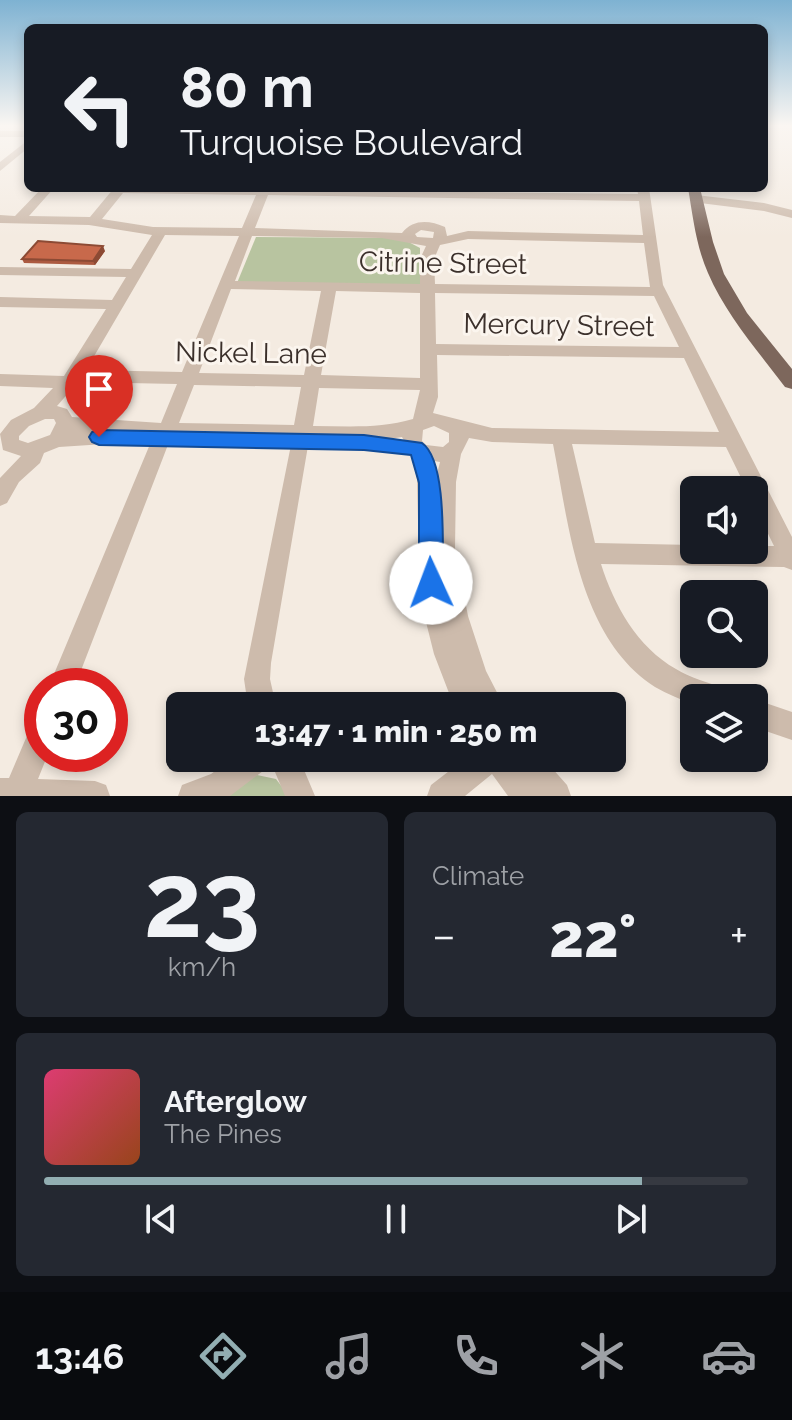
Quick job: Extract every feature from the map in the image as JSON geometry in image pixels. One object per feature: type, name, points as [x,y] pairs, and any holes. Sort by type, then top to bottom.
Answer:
[{"type":"main road","points":[[702,194],[723,265],[738,297],[792,369]]},
{"type":"main road","points":[[702,194],[716,274],[731,301],[792,382]]},
{"type":"street","points":[[18,220],[44,192]]},
{"type":"street","points":[[94,221],[116,192]]},
{"type":"street","points":[[69,668],[263,192]]},
{"type":"street","points":[[328,192],[425,195],[484,192]]},
{"type":"street","points":[[574,192],[644,193],[648,239],[660,292],[791,559],[587,553]]},
{"type":"street","points":[[702,194],[792,214]]},
{"type":"street","points":[[413,234],[426,214],[438,235]]},
{"type":"street","points":[[0,219],[94,221],[161,231],[648,239]]},
{"type":"street","points":[[56,422],[69,383],[161,231]]},
{"type":"street","points":[[413,234],[427,259]]},
{"type":"street","points":[[438,235],[427,259],[428,390],[419,424],[411,437],[429,483],[434,604],[445,648],[462,692]]},
{"type":"street","points":[[0,271],[134,273]]},
{"type":"street","name":"Citrine Street","points":[[225,285],[660,292]]},
{"type":"street","points":[[261,692],[258,663],[329,287]]},
{"type":"street","points":[[0,302],[116,305]]},
{"type":"street","name":"Mercury Street","points":[[428,349],[690,353]]},
{"type":"street","name":"Nickel Lane","points":[[0,380],[69,383],[187,378],[311,380],[428,390]]},
{"type":"street","points":[[428,390],[452,437],[444,487],[448,582],[466,656],[483,692]]},
{"type":"street","points":[[14,438],[56,422]]},
{"type":"street","points":[[14,438],[56,422],[164,434],[301,437],[378,443],[437,456],[452,437]]},
{"type":"street","points":[[301,437],[386,433],[419,424],[452,437],[492,435],[732,440]]},
{"type":"street","points":[[561,436],[587,553],[601,598],[639,657],[680,686]]},
{"type":"street","points":[[0,497],[12,476],[33,457],[14,438]]},
{"type":"street","points":[[768,718],[792,726]]},
{"type":"street","points":[[24,766],[9,793],[95,796]]},
{"type":"street","points":[[193,796],[221,785],[238,772]]},
{"type":"street","points":[[290,772],[300,796]]},
{"type":"street","points":[[442,796],[472,772]]},
{"type":"street","points":[[509,772],[527,796]]},
{"type":"street","points":[[536,772],[556,796]]},
{"type":"green space","points":[[256,237],[401,238],[420,248],[420,286],[237,283]]},
{"type":"green space","points":[[257,775],[276,779],[289,796],[220,796]]},
{"type":"building","points":[[38,241],[103,246],[93,261],[22,259]]},
{"type":"route","points":[[99,437],[364,442],[415,448],[421,452],[429,483],[431,583]]}]
